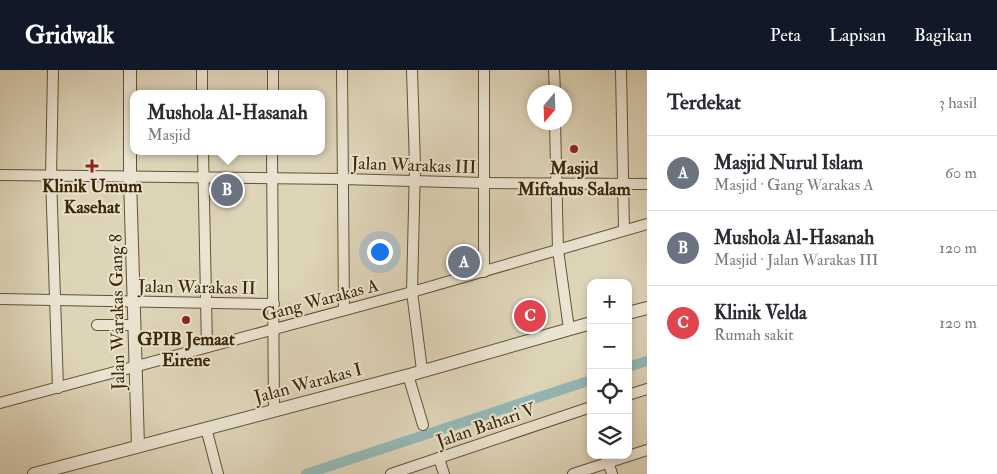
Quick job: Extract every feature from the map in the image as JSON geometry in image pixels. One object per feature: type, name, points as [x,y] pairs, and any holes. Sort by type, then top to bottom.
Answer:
[{"type":"street","points":[[53,70],[51,177],[58,388]]},
{"type":"street","name":"Jalan Warakas Gang 8","points":[[130,70],[130,178],[138,446]]},
{"type":"street","points":[[202,70],[202,90]]},
{"type":"street","points":[[273,70],[273,90]]},
{"type":"street","points":[[342,70],[344,310]]},
{"type":"street","points":[[412,70],[415,181],[412,292],[422,370]]},
{"type":"street","points":[[484,70],[484,272]]},
{"type":"street","points":[[554,70],[554,85]]},
{"type":"street","points":[[621,70],[624,230]]},
{"type":"street","points":[[555,130],[558,250],[569,329]]},
{"type":"street","points":[[203,155],[207,347]]},
{"type":"street","points":[[272,155],[274,410]]},
{"type":"street","name":"Jalan Warakas III","points":[[0,175],[647,184]]},
{"type":"street","name":"Gang Warakas A","points":[[0,404],[484,272],[647,224]]},
{"type":"street","name":"Jalan Warakas II","points":[[0,299],[274,304]]},
{"type":"street","points":[[632,312],[647,308]]},
{"type":"street","name":"Jalan Warakas I","points":[[47,472],[408,375],[587,324]]},
{"type":"street","points":[[97,325],[135,325]]},
{"type":"street","points":[[408,375],[423,425]]},
{"type":"street","points":[[632,394],[647,390]]},
{"type":"street","name":"Jalan Bahari V","points":[[391,474],[587,408]]},
{"type":"street","points":[[206,428],[218,474]]},
{"type":"street","points":[[632,453],[647,450]]},
{"type":"street","points":[[439,458],[444,474]]},
{"type":"street","points":[[573,474],[607,459],[612,474]]},
{"type":"waterway","points":[[632,366],[647,361]]},
{"type":"waterway","points":[[306,474],[587,381]]},
{"type":"place","name":"Masjid Miftahus Salam","points":[[574,149]]},
{"type":"place","name":"Klinik Umum Kasehat","points":[[92,166]]},
{"type":"place","name":"Mushola Al-Hasanah","points":[[227,190]]},
{"type":"place","name":"Masjid Nurul Islam","points":[[464,262]]},
{"type":"place","name":"Klinik Velda","points":[[530,316]]},
{"type":"place","name":"GPIB Jemaat Eirene","points":[[186,320]]}]
